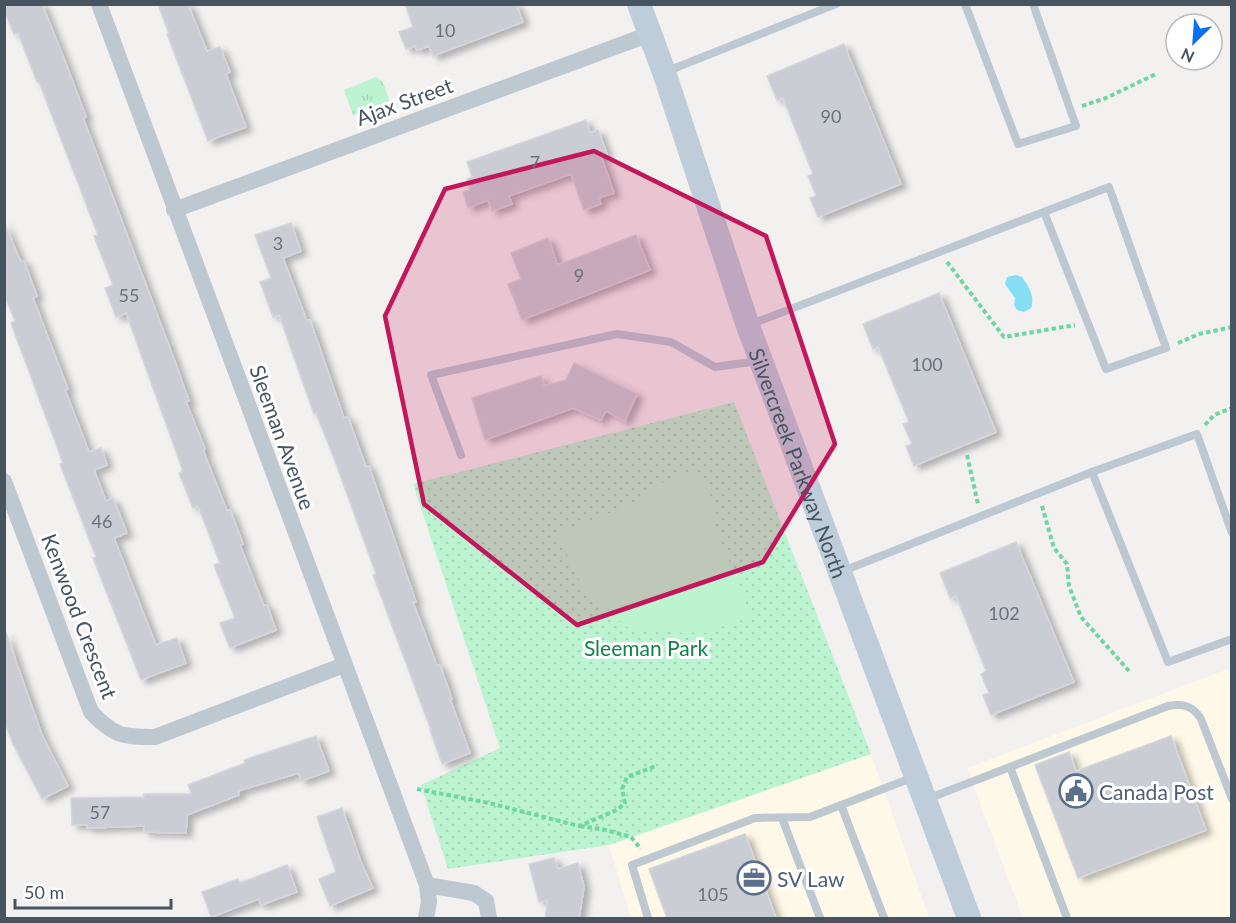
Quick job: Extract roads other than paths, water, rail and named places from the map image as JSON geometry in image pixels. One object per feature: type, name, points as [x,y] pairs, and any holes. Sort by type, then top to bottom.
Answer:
[{"type":"main road","name":"Silvercreek Parkway North","points":[[639,4],[664,72],[748,326],[969,918]]},
{"type":"street","name":"Sleeman Avenue","points":[[99,4],[427,885],[429,902],[426,918]]},
{"type":"street","name":"Ajax Street","points":[[174,210],[650,34]]},
{"type":"street","name":"Kenwood Crescent","points":[[4,481],[91,712],[107,729],[130,737],[155,737],[344,665]]},
{"type":"street","points":[[427,885],[474,893],[486,901],[489,918]]},
{"type":"lane","points":[[664,72],[836,4]]},
{"type":"lane","points":[[965,4],[1018,144],[1076,126],[1033,4]]},
{"type":"lane","points":[[748,326],[939,252],[1109,187],[1166,348],[1106,369],[1044,212]]},
{"type":"lane","points":[[461,455],[431,375],[617,334],[671,342],[715,367],[761,361]]},
{"type":"lane","points":[[840,572],[1092,472],[1197,434],[1232,533]]},
{"type":"lane","points":[[1092,472],[1168,662],[1232,639]]},
{"type":"lane","points":[[925,800],[1178,704],[1189,706],[1197,712],[1201,719],[1232,799]]},
{"type":"lane","points":[[1010,767],[1067,918]]},
{"type":"lane","points":[[648,918],[632,865],[755,818],[810,816],[916,776]]},
{"type":"lane","points":[[841,805],[884,918]]},
{"type":"lane","points":[[782,818],[820,918]]},
{"type":"water","points":[[1016,275],[1022,277],[1032,296],[1031,308],[1024,312],[1017,310],[1014,305],[1015,298],[1005,284],[1007,277]]},
{"type":"place","name":"Canada Post","points":[[1076,791]]},
{"type":"place","name":"SV Law","points":[[754,878]]},
{"type":"park label","name":"Sleeman Park","points":[[646,647]]}]
